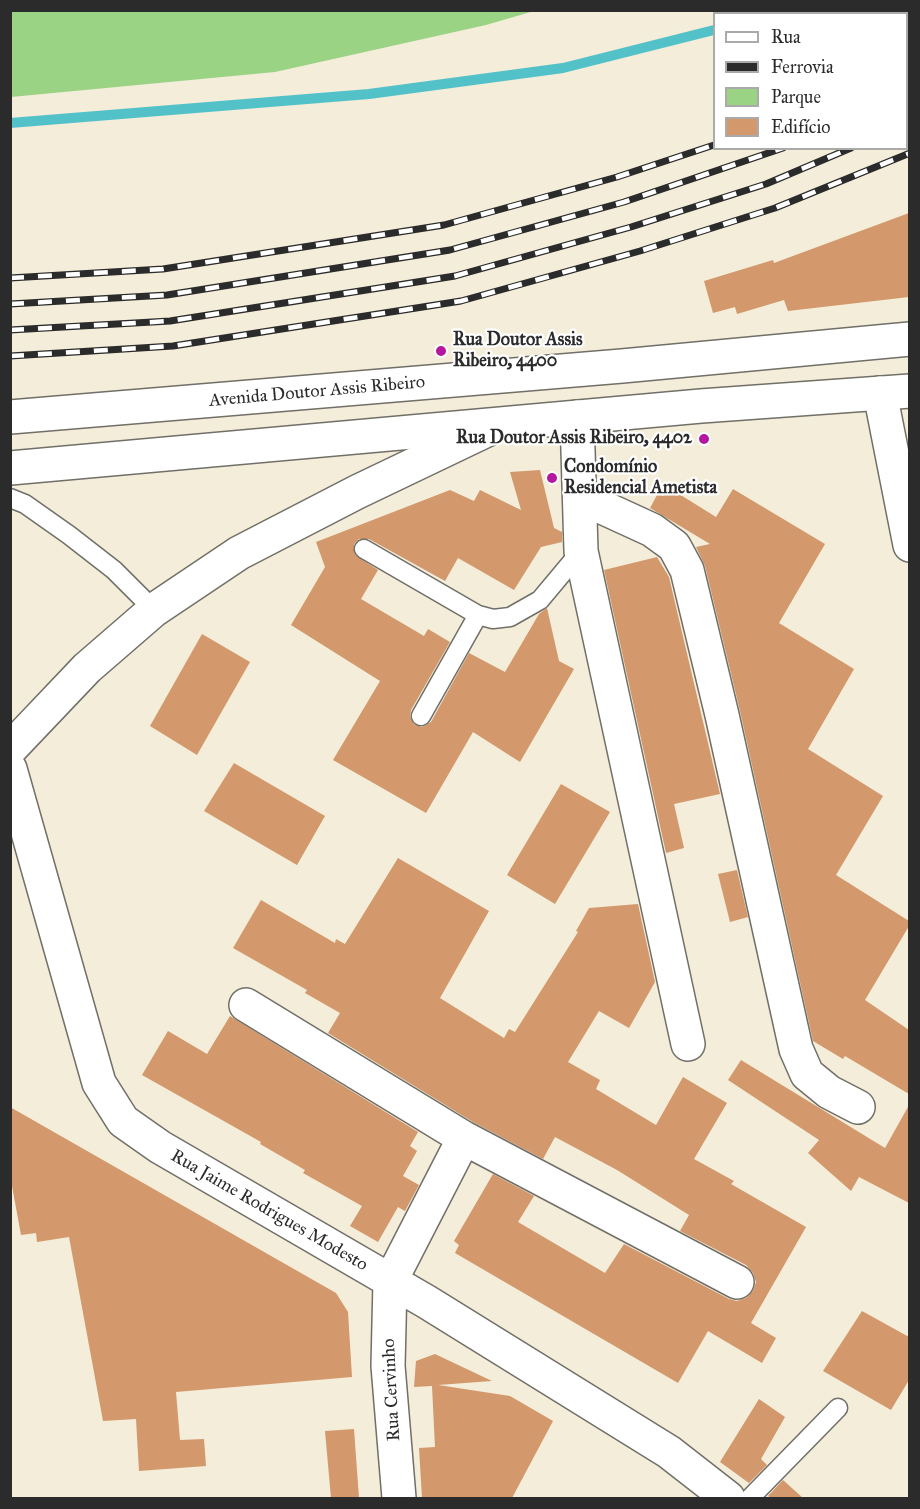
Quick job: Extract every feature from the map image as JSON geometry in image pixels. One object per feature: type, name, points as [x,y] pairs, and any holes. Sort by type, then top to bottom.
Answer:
[{"type":"street","name":"Avenida Doutor Assis Ribeiro","points":[[10,417],[611,367],[909,339]]},
{"type":"street","points":[[10,468],[577,417],[895,392],[909,545]]},
{"type":"street","points":[[577,417],[581,551],[629,784],[688,1044]]},
{"type":"street","points":[[10,749],[87,668],[154,610],[239,553],[357,492],[498,425]]},
{"type":"street","points":[[580,497],[652,530],[674,546],[687,570],[722,715],[796,1049],[807,1074],[829,1092],[858,1107]]},
{"type":"street","name":"Rua Jaime Rodrigues Modesto","points":[[10,769],[99,1083],[123,1121],[160,1147],[390,1282],[669,1452],[728,1498]]},
{"type":"street","points":[[246,1005],[464,1138],[737,1282]]},
{"type":"street","points":[[390,1282],[464,1138]]},
{"type":"street","name":"Rua Cervinho","points":[[390,1282],[388,1366],[399,1498]]},
{"type":"lane","points":[[10,498],[25,504],[69,535],[114,570],[154,610]]},
{"type":"lane","points":[[364,549],[478,615],[493,619],[510,617],[540,600],[581,551]]},
{"type":"lane","points":[[422,716],[478,615]]},
{"type":"lane","points":[[750,1498],[838,1408]]},
{"type":"green space","points":[[11,10],[534,11],[486,25],[275,72],[11,97]]},
{"type":"building","points":[[909,213],[909,297],[788,311],[784,300],[737,314],[735,307],[713,313],[704,281],[773,260],[774,263]]},
{"type":"building","points":[[540,470],[554,528],[562,532],[562,542],[541,547],[514,590],[458,558],[445,581],[369,539],[359,539],[354,544],[355,555],[378,570],[361,599],[424,636],[428,629],[450,642],[411,710],[410,717],[415,725],[422,727],[431,722],[469,653],[505,672],[539,614],[547,608],[559,661],[574,669],[520,762],[473,732],[426,813],[333,760],[380,681],[291,625],[325,567],[316,542],[450,490],[474,501],[480,490],[521,510],[510,472]]},
{"type":"building","points":[[663,484],[716,517],[733,489],[825,544],[779,623],[854,669],[808,749],[883,796],[836,875],[909,921],[909,926],[865,1000],[909,1030],[909,1094],[845,1056],[843,1059],[813,1041],[740,711],[705,566],[696,547],[710,544],[650,508]]},
{"type":"building","points":[[657,557],[669,577],[720,794],[674,804],[684,848],[666,853],[604,570]]},
{"type":"building","points":[[202,634],[250,662],[197,755],[150,726]]},
{"type":"building","points":[[234,763],[325,816],[297,865],[204,811]]},
{"type":"building","points":[[561,784],[610,812],[555,904],[507,875]]},
{"type":"building","points":[[398,858],[489,911],[440,998],[504,1038],[509,1029],[515,1032],[578,932],[576,931],[589,908],[638,904],[655,982],[629,1028],[599,1011],[568,1062],[600,1080],[596,1089],[656,1125],[683,1077],[727,1103],[694,1159],[734,1181],[731,1184],[806,1227],[751,1323],[776,1338],[762,1363],[708,1331],[678,1383],[455,1253],[459,1245],[454,1241],[493,1174],[534,1196],[518,1222],[605,1273],[624,1244],[729,1299],[737,1301],[746,1298],[753,1291],[756,1282],[753,1273],[746,1265],[680,1231],[689,1215],[617,1170],[555,1137],[543,1159],[473,1122],[328,1033],[340,1013],[305,993],[307,990],[233,948],[261,900],[335,943],[336,939],[345,944]]},
{"type":"building","points":[[737,870],[748,917],[730,922],[718,874]]},
{"type":"building","points":[[230,1016],[418,1132],[410,1146],[417,1151],[403,1176],[419,1185],[405,1211],[398,1207],[378,1242],[350,1226],[362,1206],[303,1173],[305,1170],[260,1144],[261,1142],[142,1075],[168,1031],[207,1054]]},
{"type":"building","points":[[741,1060],[885,1148],[909,1105],[909,1203],[859,1177],[851,1191],[808,1153],[819,1140],[728,1080]]},
{"type":"building","points":[[10,1107],[336,1293],[348,1312],[352,1377],[176,1392],[180,1440],[204,1439],[206,1466],[139,1471],[136,1419],[103,1421],[69,1237],[37,1242],[36,1233],[21,1235],[10,1175]]},
{"type":"building","points":[[862,1311],[909,1337],[909,1380],[891,1410],[823,1371]]},
{"type":"building","points":[[435,1354],[492,1381],[438,1385],[510,1396],[553,1421],[512,1498],[422,1498],[419,1448],[435,1447],[432,1386],[414,1387],[416,1361]]},
{"type":"building","points":[[759,1399],[785,1417],[761,1459],[767,1465],[749,1483],[720,1462]]},
{"type":"building","points":[[354,1429],[359,1498],[331,1498],[325,1431]]},
{"type":"building","points":[[783,1480],[803,1498],[771,1498],[768,1496]]},
{"type":"waterway","points":[[770,12],[774,10]]},
{"type":"waterway","points":[[10,123],[369,94],[563,68],[713,30]]},
{"type":"railway","points":[[10,278],[163,269],[444,225],[617,177],[713,145]]},
{"type":"railway","points":[[10,304],[167,295],[450,250],[624,202],[777,150]]},
{"type":"railway","points":[[10,330],[170,321],[455,276],[631,227],[766,184],[846,150]]},
{"type":"railway","points":[[10,356],[173,346],[461,301],[640,251],[775,208],[910,153]]},
{"type":"place","name":"Rua Doutor Assis Ribeiro, 4400","points":[[441,351]]},
{"type":"place","name":"Rua Doutor Assis Ribeiro, 4402","points":[[704,439]]},
{"type":"place","name":"Condomínio Residencial Ametista","points":[[552,478]]}]
